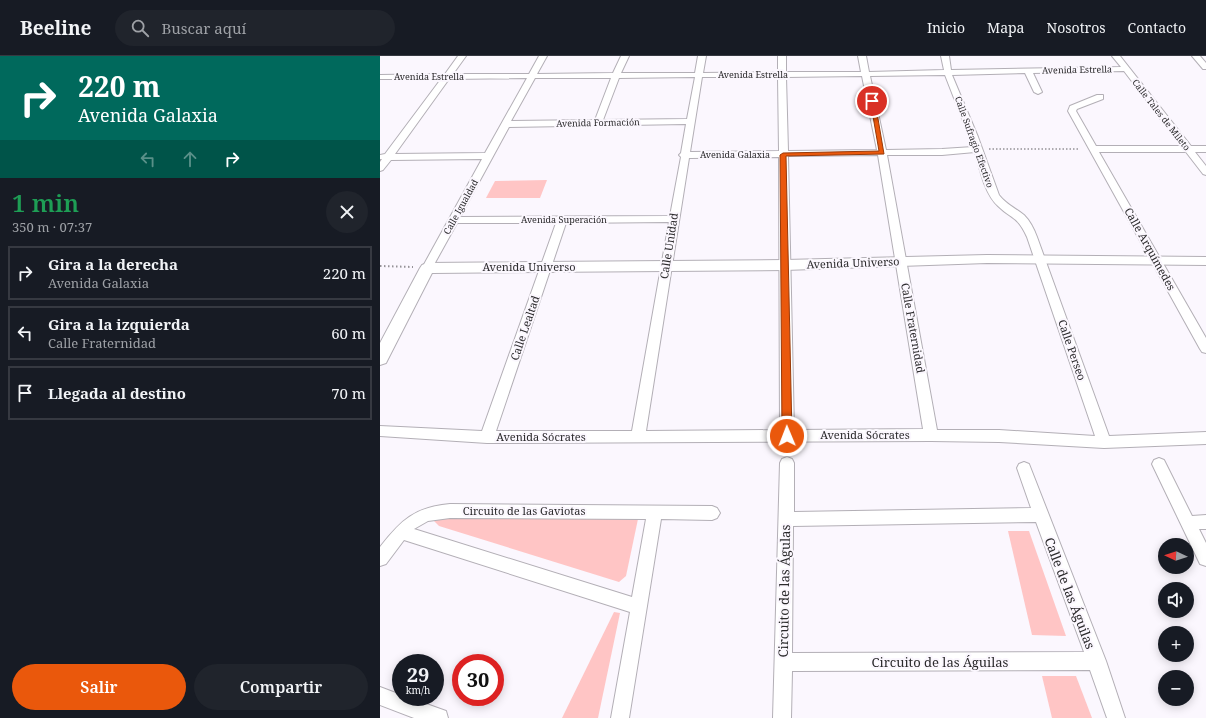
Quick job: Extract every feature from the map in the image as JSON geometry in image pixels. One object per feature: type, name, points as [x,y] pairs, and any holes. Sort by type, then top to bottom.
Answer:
[{"type":"street","points":[[380,168],[384,157],[462,56]]},
{"type":"street","name":"Calle Igualdad","points":[[380,359],[427,268],[543,56]]},
{"type":"street","points":[[598,123],[625,56]]},
{"type":"street","name":"Calle Unidad","points":[[638,436],[684,155],[702,56]]},
{"type":"street","points":[[782,56],[787,436]]},
{"type":"street","name":"Calle Fraternidad","points":[[862,56],[882,153],[931,435]]},
{"type":"street","name":"Calle Sufragio Efectivo","points":[[945,56],[948,73],[994,195],[1001,204],[1021,218],[1026,224],[1041,259]]},
{"type":"street","name":"Calle Tales de Mileto","points":[[1116,56],[1206,172]]},
{"type":"street","points":[[1196,56],[1206,67]]},
{"type":"street","name":"Avenida Estrella","points":[[380,77],[782,75],[1126,70]]},
{"type":"street","points":[[1028,71],[1034,80],[1038,92]]},
{"type":"street","name":"Calle Arquímedes","points":[[1100,97],[1077,106],[1072,111],[1074,118],[1157,261],[1206,350]]},
{"type":"street","name":"Avenida Formación","points":[[506,124],[690,121]]},
{"type":"street","points":[[1093,149],[1206,149]]},
{"type":"street","name":"Avenida Galaxia","points":[[684,155],[783,155],[977,150]]},
{"type":"street","points":[[384,157],[489,156]]},
{"type":"street","name":"Avenida Superación","points":[[454,220],[674,219]]},
{"type":"street","name":"Calle Lealtad","points":[[487,437],[562,220]]},
{"type":"street","name":"Avenida Universo","points":[[427,268],[785,265],[987,259],[1206,261]]},
{"type":"street","name":"Calle Perseo","points":[[1041,259],[1104,442]]},
{"type":"street","name":"Avenida Sócrates","points":[[380,431],[487,437],[931,435],[999,436],[1104,442],[1206,438]]},
{"type":"street","name":"Circuito de las Águlas","points":[[782,718],[787,463]]},
{"type":"street","points":[[1159,464],[1206,559]]},
{"type":"street","name":"Calle de las Águilas","points":[[1024,468],[1040,515],[1097,661],[1116,718]]},
{"type":"street","name":"Circuito de las Gaviotas","points":[[380,559],[407,525],[422,515],[443,511],[712,513]]},
{"type":"street","points":[[620,718],[655,512]]},
{"type":"street","points":[[785,519],[1040,515]]},
{"type":"street","points":[[1188,523],[1206,522]]},
{"type":"street","points":[[401,532],[639,607]]},
{"type":"street","name":"Circuito de las Águilas","points":[[783,662],[1097,661]]},
{"type":"street","points":[[380,696],[439,718]]},
{"type":"path","points":[[977,150],[1093,149]]},
{"type":"path","points":[[380,266],[427,268]]},
{"type":"shaded area","points":[[547,180],[540,198],[486,198],[495,181]]},
{"type":"shaded area","points":[[442,518],[638,519],[626,576],[619,582],[439,526],[434,521]]},
{"type":"shaded area","points":[[1008,531],[1029,531],[1066,636],[1032,635]]},
{"type":"shaded area","points":[[614,612],[620,613],[598,718],[562,718]]},
{"type":"shaded area","points":[[1042,676],[1076,676],[1092,718],[1052,718]]},
{"type":"route","points":[[787,436],[783,155],[882,153],[872,101]]}]
